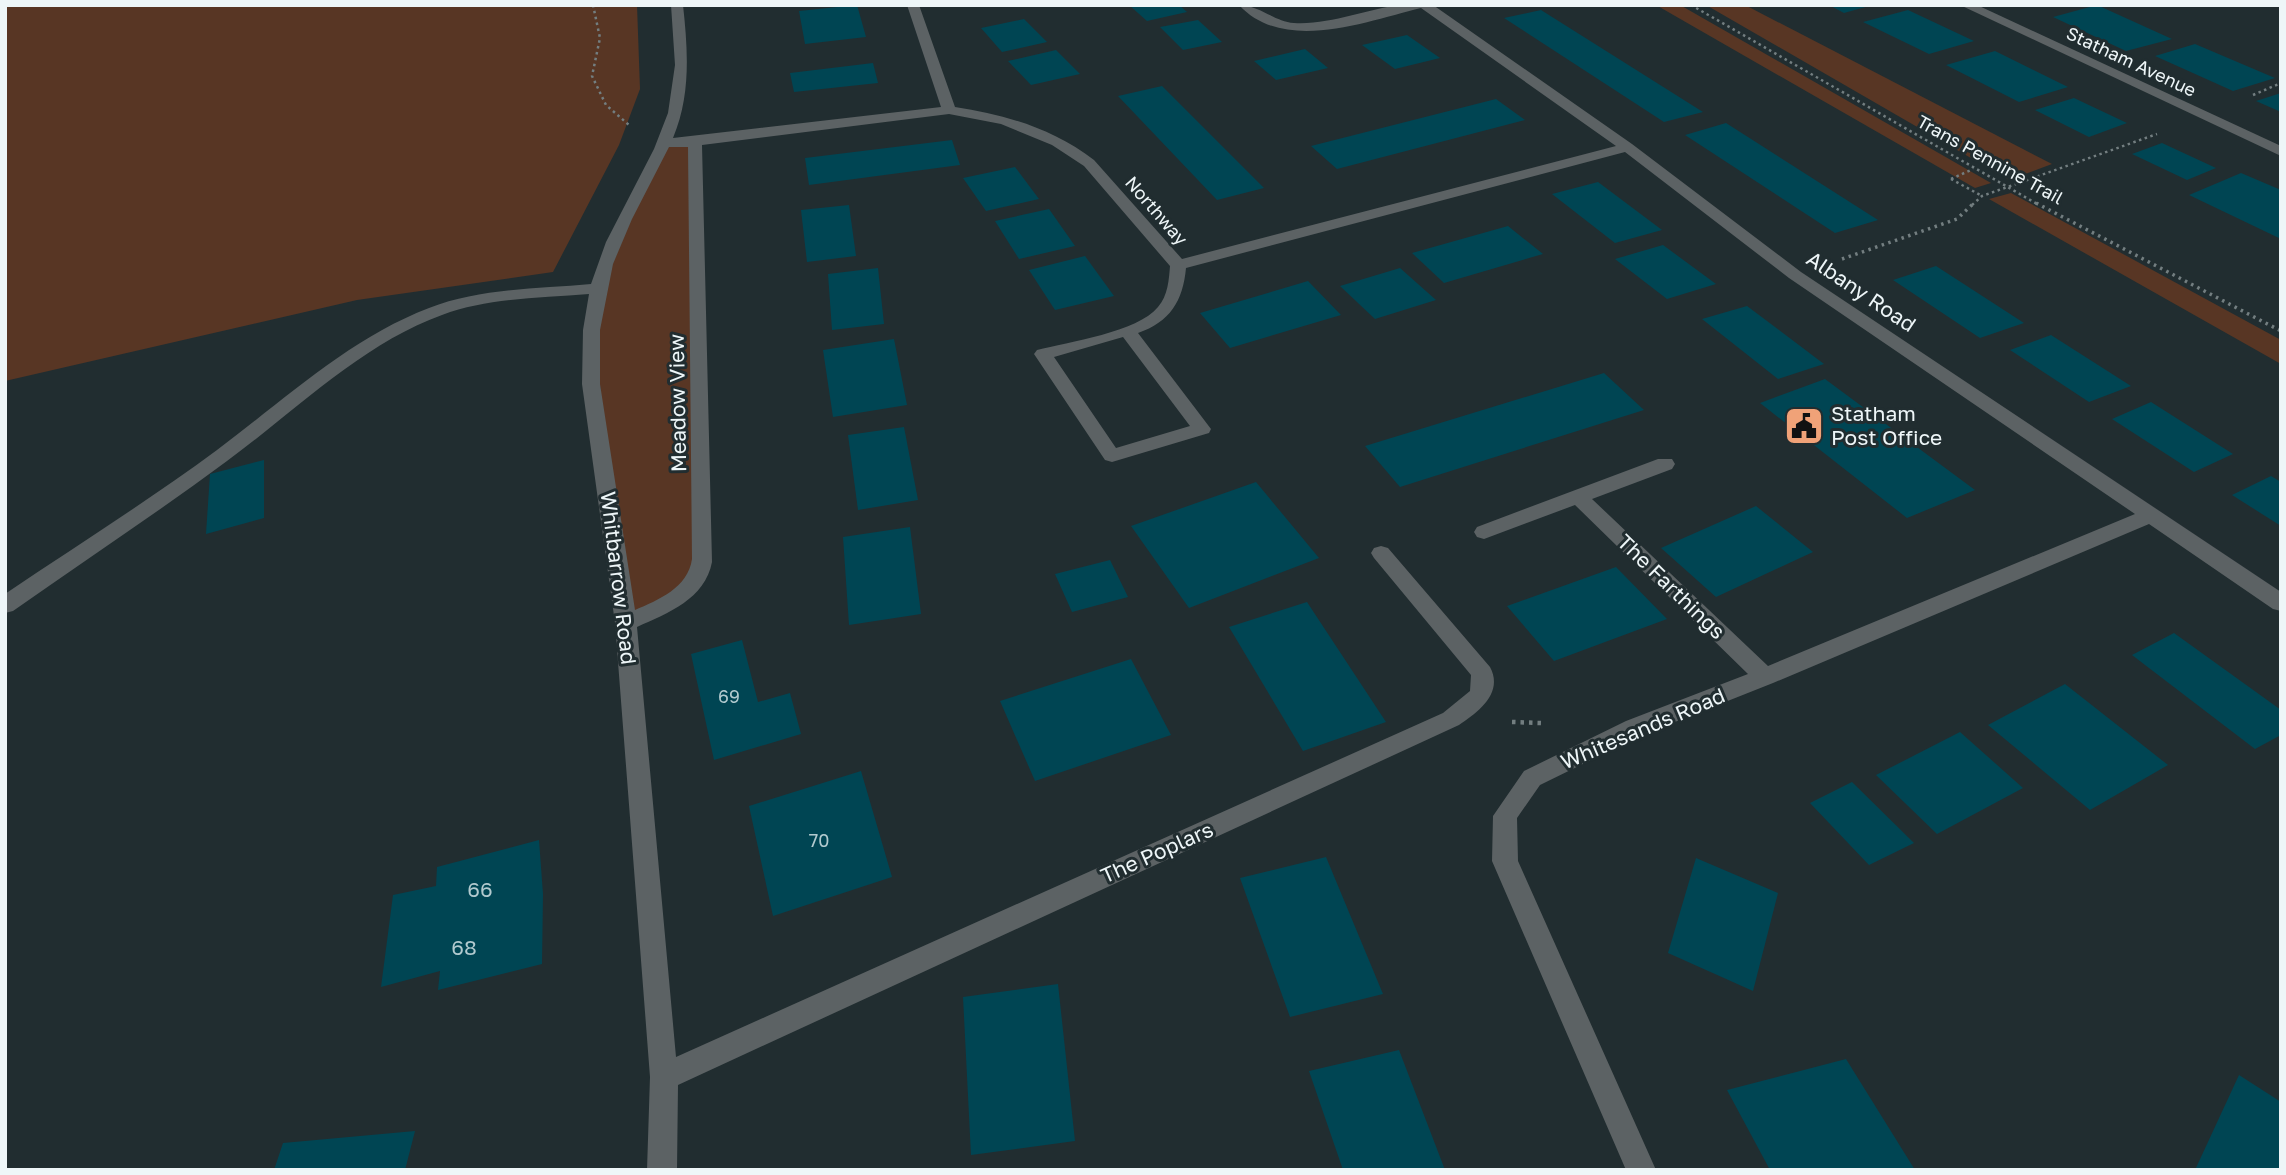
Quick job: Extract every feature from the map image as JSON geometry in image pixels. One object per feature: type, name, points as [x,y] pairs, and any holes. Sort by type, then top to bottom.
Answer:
[{"type":"street","name":"Whitbarrow Road","points":[[662,1170],[664,1077],[626,623],[591,383],[590,346],[592,313],[604,262],[666,137],[678,104],[681,78],[677,5]]},
{"type":"street","points":[[914,5],[949,110]]},
{"type":"street","points":[[1245,5],[1260,17],[1278,24],[1298,26],[1417,5]]},
{"type":"street","name":"Albany Road","points":[[1425,5],[1627,147],[1795,275],[2281,603]]},
{"type":"street","name":"Statham Avenue","points":[[1966,5],[2281,152]]},
{"type":"street","name":"Northway","points":[[666,137],[695,142],[949,110],[984,115],[1031,128],[1073,149],[1089,163],[1178,265],[1627,147]]},
{"type":"street","name":"Meadow View","points":[[626,623],[668,604],[690,587],[700,570],[703,548],[695,142]]},
{"type":"street","points":[[1126,331],[1202,429],[1112,456],[1043,354],[1126,331],[1155,320],[1165,312],[1177,285],[1178,265]]},
{"type":"street","points":[[5,605],[220,457],[363,349],[405,326],[433,312],[470,300],[597,288]]},
{"type":"street","points":[[1484,532],[1665,464]]},
{"type":"street","name":"The Farthings","points":[[1578,497],[1765,677]]},
{"type":"street","name":"Whitesands Road","points":[[1641,1170],[1504,861],[1505,816],[1532,778],[1634,728],[2124,529],[2150,515]]},
{"type":"street","name":"The Poplars","points":[[664,1077],[1451,719],[1478,699],[1484,688],[1482,673],[1381,553]]},
{"type":"path","points":[[593,5],[600,38],[592,76],[607,106],[638,133],[666,137]]},
{"type":"path","name":"Trans Pennine Trail","points":[[1691,5],[2009,189],[2281,331]]},
{"type":"path","points":[[1973,168],[1951,179],[1982,197]]},
{"type":"path","points":[[1795,275],[1957,219],[1982,197],[2026,181]]},
{"type":"shaded area","points":[[5,5],[637,5],[640,89],[619,145],[553,272],[357,300],[5,381]]},
{"type":"shaded area","points":[[1656,5],[1680,5],[1991,183],[1975,188]]},
{"type":"shaded area","points":[[1706,5],[1745,5],[2052,164],[2009,180]]},
{"type":"shaded area","points":[[695,142],[703,548],[690,588],[626,623],[592,313],[663,143]]},
{"type":"shaded area","points":[[2011,193],[2281,340],[2281,364],[1989,199]]},
{"type":"building","points":[[857,5],[866,37],[805,44],[799,11]]},
{"type":"building","points":[[1129,5],[1179,5],[1187,12],[1147,21]]},
{"type":"building","points":[[1829,5],[1869,5],[1869,6],[1844,13]]},
{"type":"building","points":[[2097,5],[2172,39],[2126,51],[2053,17]]},
{"type":"building","points":[[1541,10],[1703,112],[1664,122],[1504,18]]},
{"type":"building","points":[[1908,10],[1974,41],[1929,54],[1863,22]]},
{"type":"building","points":[[1024,19],[1047,42],[1002,52],[981,28]]},
{"type":"building","points":[[1198,20],[1222,42],[1183,50],[1160,27]]},
{"type":"building","points":[[1407,35],[1440,58],[1395,69],[1362,45]]},
{"type":"building","points":[[2195,44],[2275,78],[2233,91],[2155,56]]},
{"type":"building","points":[[1305,49],[1328,68],[1276,80],[1254,61]]},
{"type":"building","points":[[1056,50],[1080,74],[1031,85],[1008,61]]},
{"type":"building","points":[[1995,51],[2068,87],[2019,102],[1946,65]]},
{"type":"building","points":[[873,63],[878,83],[794,92],[790,73]]},
{"type":"building","points":[[1162,86],[1264,188],[1217,200],[1118,96]]},
{"type":"building","points":[[2281,93],[2281,112],[2256,101]]},
{"type":"building","points":[[2074,98],[2127,123],[2089,137],[2035,110]]},
{"type":"building","points":[[1496,99],[1525,120],[1337,169],[1311,146]]},
{"type":"building","points":[[1726,123],[1878,220],[1835,233],[1685,135]]},
{"type":"building","points":[[952,140],[960,165],[809,185],[805,158]]},
{"type":"building","points":[[2162,143],[2216,168],[2187,180],[2132,154]]},
{"type":"building","points":[[1015,167],[1039,199],[986,211],[963,178]]},
{"type":"building","points":[[2241,173],[2281,190],[2281,239],[2189,195]]},
{"type":"building","points":[[1598,182],[1662,230],[1615,243],[1552,194]]},
{"type":"building","points":[[849,205],[856,256],[807,262],[801,210]]},
{"type":"building","points":[[1049,209],[1075,246],[1019,259],[995,221]]},
{"type":"building","points":[[1508,226],[1543,254],[1444,283],[1412,253]]},
{"type":"building","points":[[1663,245],[1716,284],[1667,299],[1615,259]]},
{"type":"building","points":[[1085,256],[1114,296],[1055,310],[1029,270]]},
{"type":"building","points":[[1936,266],[2024,323],[1980,338],[1893,280]]},
{"type":"building","points":[[878,268],[884,324],[832,330],[828,274]]},
{"type":"building","points":[[1400,268],[1436,300],[1375,319],[1340,286]]},
{"type":"building","points":[[1308,281],[1341,315],[1230,348],[1200,313]]},
{"type":"building","points":[[1747,306],[1824,364],[1778,379],[1702,319]]},
{"type":"building","points":[[2051,335],[2131,386],[2089,402],[2010,350]]},
{"type":"building","points":[[894,339],[907,405],[833,417],[823,350]]},
{"type":"building","points":[[1604,373],[1644,410],[1400,487],[1365,446]]},
{"type":"building","points":[[1825,379],[1975,490],[1907,518],[1760,403]]},
{"type":"building","points":[[2151,402],[2233,454],[2194,472],[2112,419]]},
{"type":"building","points":[[904,427],[918,500],[858,510],[848,435]]},
{"type":"building","points":[[264,460],[264,518],[206,534],[210,474]]},
{"type":"building","points":[[2271,476],[2281,482],[2281,526],[2232,495]]},
{"type":"building","points":[[1256,482],[1319,558],[1189,608],[1131,526]]},
{"type":"building","points":[[1756,506],[1813,552],[1716,597],[1661,548]]},
{"type":"building","points":[[910,527],[921,614],[849,625],[843,537]]},
{"type":"building","points":[[1110,560],[1128,597],[1072,612],[1055,574]]},
{"type":"building","points":[[1616,567],[1667,619],[1554,661],[1507,606]]},
{"type":"building","points":[[1307,602],[1386,722],[1303,751],[1229,627]]},
{"type":"building","points":[[2174,633],[2281,710],[2281,735],[2255,749],[2132,655]]},
{"type":"building","points":[[742,640],[758,702],[790,693],[801,734],[714,760],[691,654]]},
{"type":"building","points":[[1131,659],[1171,735],[1035,781],[1000,701]]},
{"type":"building","points":[[2065,684],[2168,765],[2090,810],[1988,725]]},
{"type":"building","points":[[1960,732],[2023,788],[1937,834],[1876,775]]},
{"type":"building","points":[[861,771],[892,877],[773,916],[749,806]]},
{"type":"building","points":[[1852,782],[1914,843],[1869,865],[1810,803]]},
{"type":"building","points":[[539,840],[543,894],[542,964],[438,990],[440,971],[381,987],[393,895],[436,886],[437,867]]},
{"type":"building","points":[[1326,857],[1383,994],[1290,1017],[1240,878]]},
{"type":"building","points":[[1696,858],[1778,893],[1753,991],[1668,953]]},
{"type":"building","points":[[1058,984],[1075,1141],[971,1155],[963,997]]},
{"type":"building","points":[[1399,1050],[1445,1170],[1343,1170],[1309,1071]]},
{"type":"building","points":[[1846,1059],[1915,1170],[1770,1170],[1727,1090]]},
{"type":"building","points":[[2239,1075],[2281,1102],[2281,1170],[2195,1170]]},
{"type":"building","points":[[415,1131],[405,1170],[274,1170],[283,1143]]},
{"type":"place","name":"Statham Post Office","points":[[1804,426]]}]
